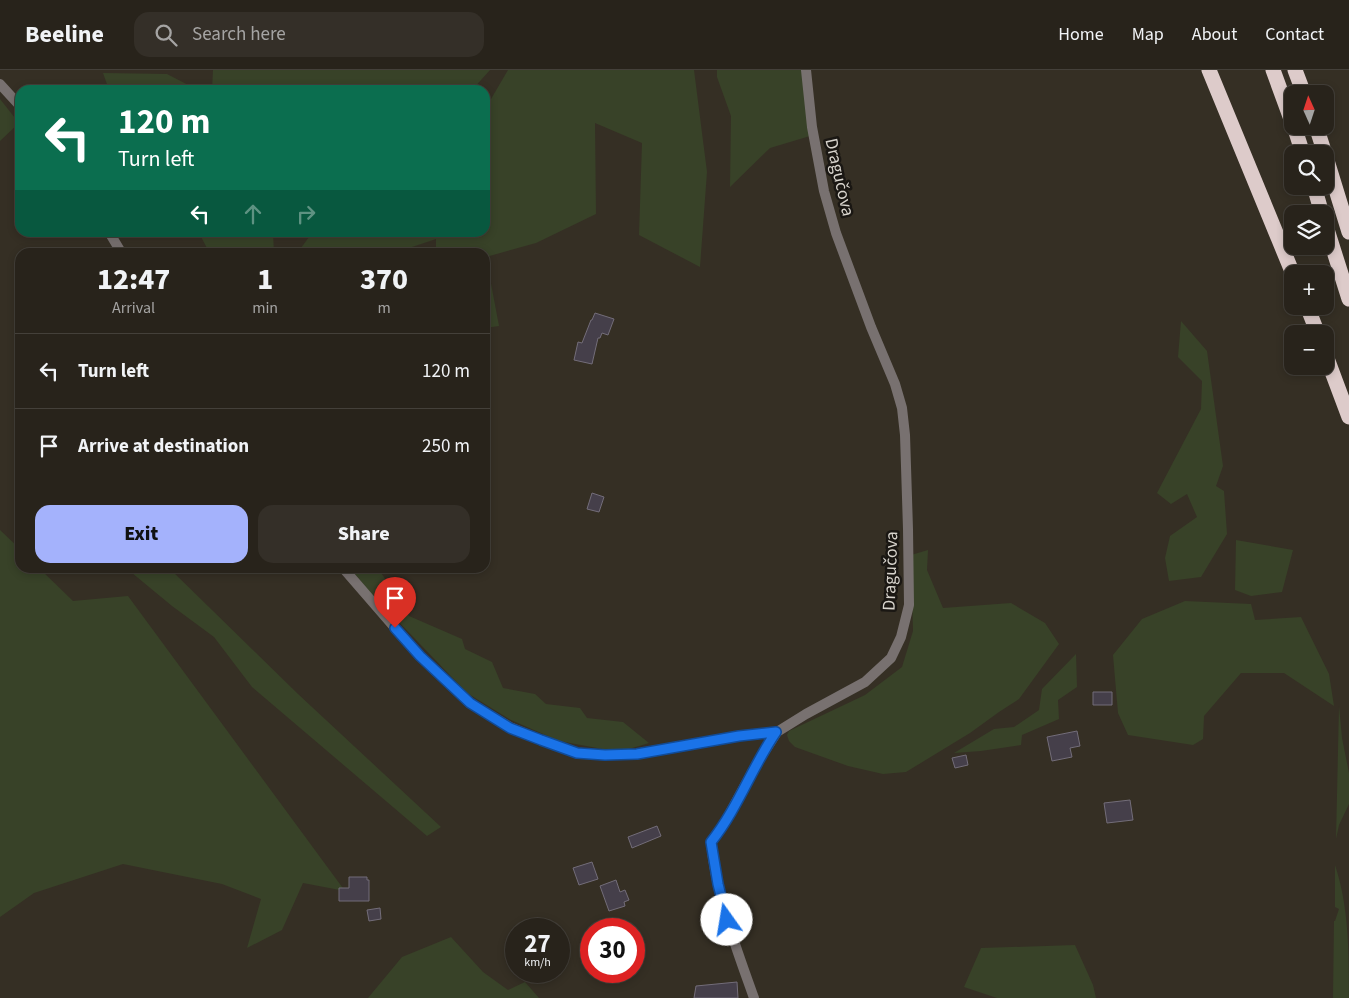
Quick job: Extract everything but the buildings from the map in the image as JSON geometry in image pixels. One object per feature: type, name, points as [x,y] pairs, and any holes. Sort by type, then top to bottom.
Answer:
[{"type":"highway","points":[[1209,70],[1289,265]]},
{"type":"highway","points":[[1273,70],[1284,100]]},
{"type":"highway","points":[[1295,70],[1301,85]]},
{"type":"highway","points":[[1334,183],[1349,232]]},
{"type":"highway","points":[[1334,251],[1349,299]]},
{"type":"highway","points":[[1333,375],[1349,417]]},
{"type":"street","name":"Dragučova","points":[[754,998],[727,920],[718,884],[711,842],[724,824],[776,732],[865,682],[891,658],[901,637],[909,605],[905,435],[902,408],[895,384],[871,327],[836,233],[824,191],[812,128],[806,70]]},
{"type":"street","points":[[0,84],[15,100]]},
{"type":"street","points":[[112,237],[119,248]]},
{"type":"street","points":[[347,573],[420,656],[470,703],[510,728],[541,740],[577,753],[605,755],[637,754],[739,736],[776,732]]},
{"type":"green space","points":[[213,70],[490,70],[476,85],[212,85]]},
{"type":"green space","points":[[508,70],[694,70],[707,172],[700,267],[639,235],[642,143],[595,123],[596,214],[536,243],[490,256],[490,248],[436,248],[436,239],[409,248],[301,248],[309,237],[490,237],[491,99]]},
{"type":"green space","points":[[717,70],[802,70],[810,136],[770,148],[730,187],[731,116],[717,77]]},
{"type":"green space","points":[[103,73],[167,74],[188,85],[107,85]]},
{"type":"green space","points":[[0,99],[15,118],[15,127],[0,141]]},
{"type":"green space","points":[[201,237],[273,237],[274,248],[207,248]]},
{"type":"green space","points":[[490,278],[499,326],[490,327]]},
{"type":"green space","points":[[1181,321],[1207,351],[1223,466],[1216,486],[1224,491],[1227,534],[1201,577],[1169,581],[1165,558],[1170,536],[1197,517],[1187,494],[1171,504],[1157,493],[1201,409],[1202,381],[1178,357]]},
{"type":"green space","points":[[0,530],[15,544],[15,573],[44,573],[73,601],[128,596],[345,891],[303,883],[282,930],[247,948],[261,899],[222,884],[123,864],[34,893],[0,917]]},
{"type":"green space","points":[[1236,540],[1293,550],[1282,592],[1251,596],[1235,590]]},
{"type":"green space","points":[[928,550],[927,570],[943,608],[1011,603],[1045,623],[1059,644],[1019,699],[970,733],[906,772],[883,774],[848,766],[795,747],[789,741],[787,735],[789,731],[865,695],[902,667],[913,631],[911,555]]},
{"type":"green space","points":[[132,573],[174,573],[298,694],[441,827],[427,836],[252,687],[214,637]]},
{"type":"green space","points":[[354,573],[381,573],[409,616],[462,639],[465,649],[492,662],[503,688],[535,694],[546,704],[580,708],[587,718],[623,722],[649,743],[619,752],[559,741],[511,720],[467,693],[369,591]]},
{"type":"green space","points":[[1185,601],[1251,604],[1255,620],[1301,617],[1329,674],[1334,706],[1284,673],[1241,673],[1204,716],[1203,739],[1193,745],[1128,735],[1118,713],[1113,655],[1142,619]]},
{"type":"green space","points":[[1076,654],[1077,687],[1058,700],[1059,719],[1022,735],[1021,745],[954,753],[994,729],[1014,727],[1039,710],[1042,689]]},
{"type":"green space","points":[[1339,706],[1342,738],[1349,773],[1349,804],[1339,825],[1336,839]]},
{"type":"green space","points":[[1335,865],[1346,914],[1349,998],[1333,998],[1334,921],[1339,909],[1335,907]]},
{"type":"green space","points":[[451,937],[483,972],[508,990],[526,983],[539,998],[368,998],[402,957]]},
{"type":"green space","points":[[1075,945],[1093,985],[1096,998],[997,998],[964,987],[981,948]]},
{"type":"route","points":[[395,628],[420,656],[470,703],[510,728],[577,753],[605,755],[637,754],[739,736],[776,732],[724,824],[711,842],[718,884],[727,920]]}]
